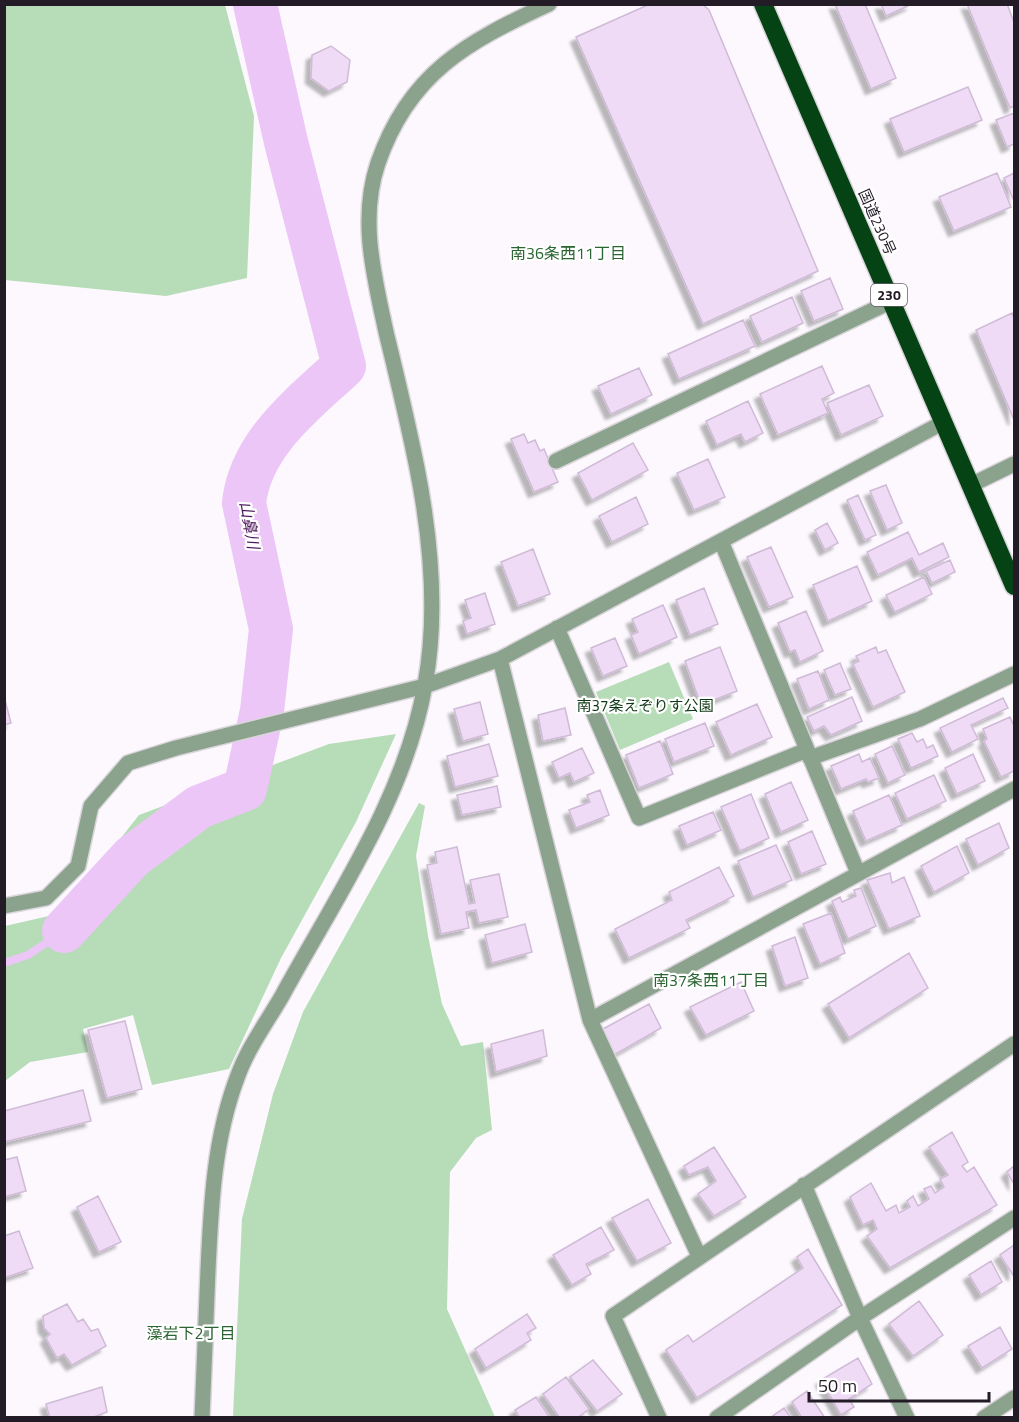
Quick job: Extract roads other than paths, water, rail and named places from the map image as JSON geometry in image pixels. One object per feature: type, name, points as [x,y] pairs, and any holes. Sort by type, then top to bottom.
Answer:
[{"type":"highway","name":"国道230号","points":[[763,4],[1014,586]]},
{"type":"street","points":[[202,1418],[215,1166],[237,1076],[368,842],[409,747],[425,686],[431,626],[429,543],[417,469],[369,254],[371,199],[376,167],[388,138],[410,98],[428,76],[475,42],[549,4]]},
{"type":"street","points":[[556,461],[892,301]]},
{"type":"street","points":[[4,906],[46,898],[78,866],[91,806],[128,763],[201,742],[425,686],[500,659],[944,422]]},
{"type":"street","points":[[971,485],[1014,464]]},
{"type":"street","points":[[721,541],[858,873]]},
{"type":"street","points":[[556,628],[639,818],[809,754],[920,719],[1014,674]]},
{"type":"street","points":[[500,659],[590,1020],[699,1256]]},
{"type":"street","points":[[590,1020],[1014,789]]},
{"type":"street","points":[[659,1418],[613,1316],[1014,1044]]},
{"type":"street","points":[[804,1185],[860,1318],[907,1418]]},
{"type":"street","points":[[717,1418],[860,1318],[1014,1218]]},
{"type":"street","points":[[984,1418],[1014,1398]]},
{"type":"waterway","name":"山鼻川","points":[[64,931],[132,857],[199,807],[245,789],[262,711],[271,629],[244,503],[248,482],[256,462],[281,427],[344,366],[286,142],[255,4]]},
{"type":"waterway","name":"山鼻川","points":[[4,963],[28,955],[64,931]]},
{"type":"district","name":"南36条西11丁目","points":[[568,253]]},
{"type":"district","name":"南37条西11丁目","points":[[711,980]]},
{"type":"district","name":"藻岩下2丁目","points":[[191,1333]]},
{"type":"park label","name":"南37条えぞりす公園","points":[[645,706]]}]
